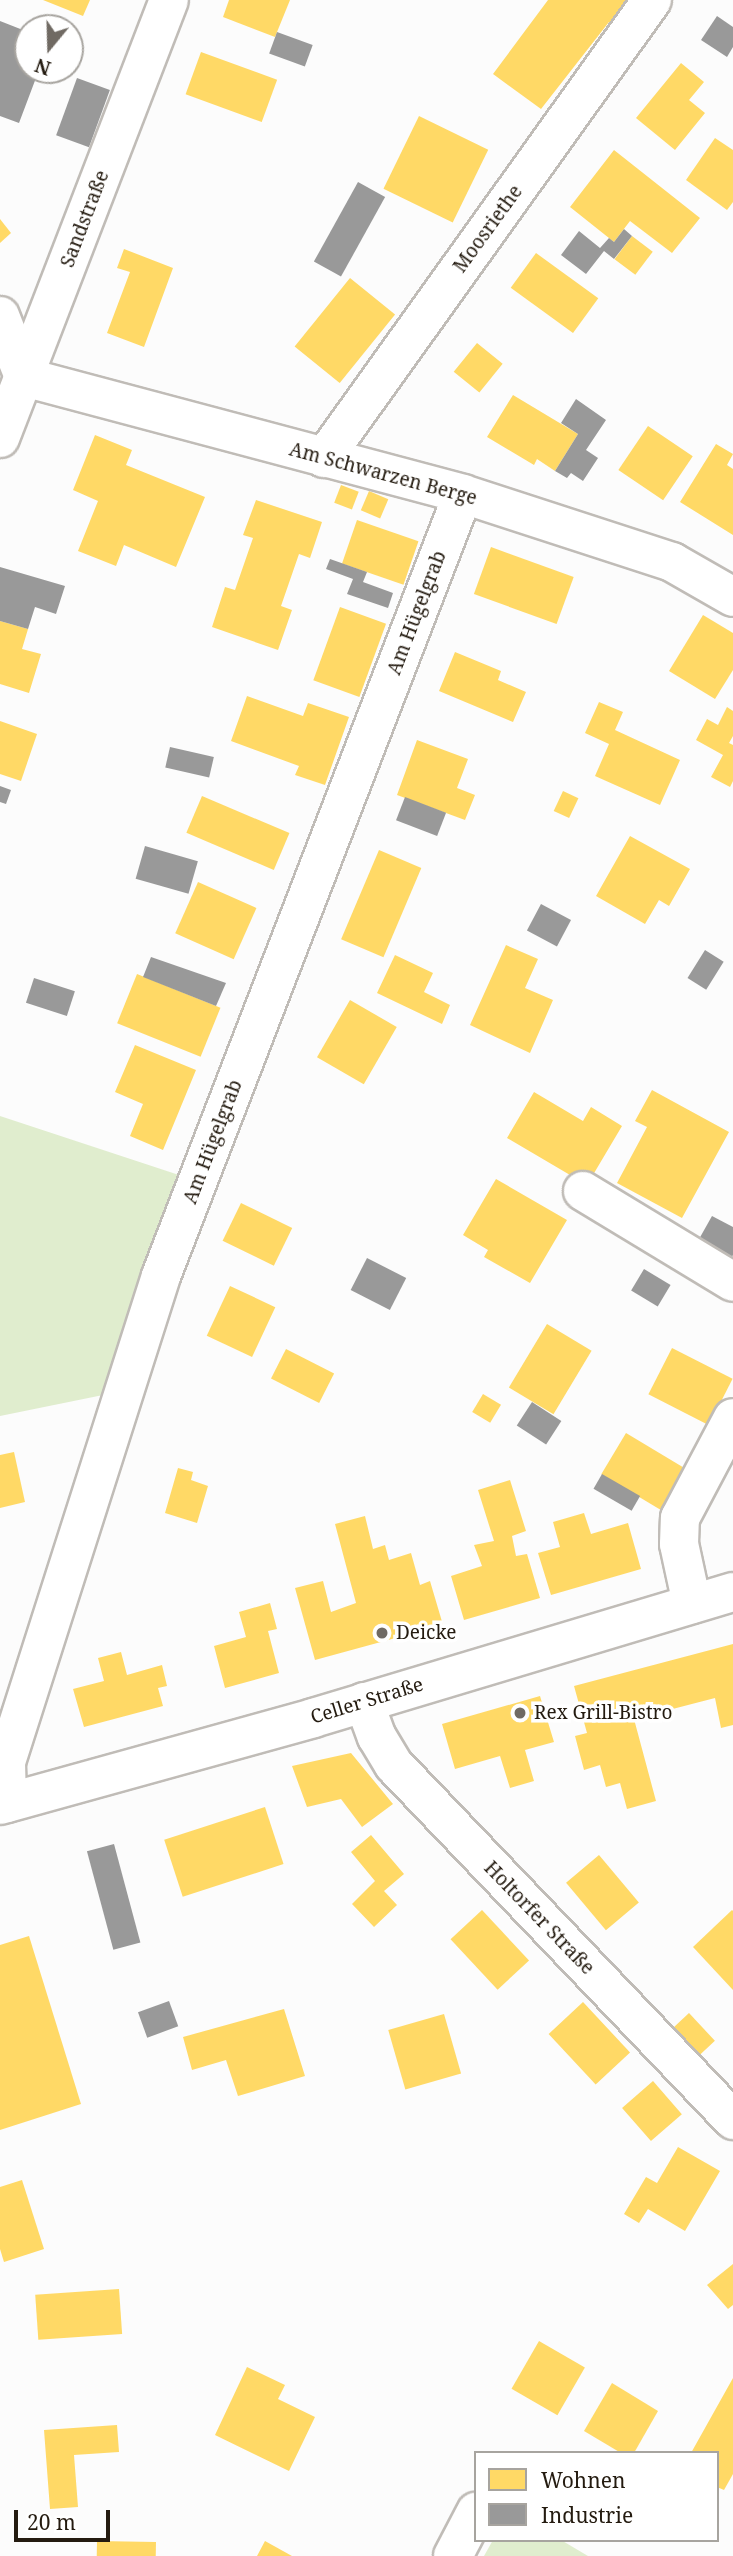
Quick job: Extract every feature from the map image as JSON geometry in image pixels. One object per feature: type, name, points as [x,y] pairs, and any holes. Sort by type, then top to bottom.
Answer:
[{"type":"street","name":"Sandstraße","points":[[0,438],[169,0]]},
{"type":"street","name":"Moosriethe","points":[[324,458],[652,0]]},
{"type":"street","points":[[0,316],[24,377]]},
{"type":"street","name":"Am Schwarzen Berge","points":[[24,377],[463,494],[673,562],[733,597]]},
{"type":"street","name":"Am Hügelgrab","points":[[3,1804],[6,1762],[161,1276],[463,494]]},
{"type":"street","points":[[583,1191],[733,1282]]},
{"type":"street","points":[[692,1604],[679,1544],[680,1518],[733,1418]]},
{"type":"street","name":"Celler Straße","points":[[3,1804],[364,1702],[733,1592]]},
{"type":"street","name":"Holtorfer Straße","points":[[364,1702],[377,1737],[394,1765],[733,2120]]},
{"type":"street","points":[[453,2556],[474,2516]]},
{"type":"green space","points":[[0,1116],[182,1176],[108,1394],[0,1416]]},
{"type":"green space","points":[[492,2542],[564,2542],[588,2556],[484,2556]]},
{"type":"building: Wohnen","points":[[43,0],[90,0],[84,14]]},
{"type":"building: Wohnen","points":[[229,0],[290,0],[275,37],[223,17]]},
{"type":"building: Wohnen","points":[[548,0],[633,0],[613,26],[609,22],[541,109],[493,74]]},
{"type":"building: Wohnen","points":[[201,52],[277,80],[262,122],[186,94]]},
{"type":"building: Wohnen","points":[[681,63],[704,82],[689,100],[705,113],[675,150],[636,118]]},
{"type":"building: Wohnen","points":[[419,116],[488,150],[453,223],[383,189]]},
{"type":"building: Wohnen","points":[[715,138],[733,150],[733,202],[727,210],[686,180]]},
{"type":"building: Wohnen","points":[[614,150],[700,218],[672,253],[630,221],[614,242],[570,207]]},
{"type":"building: Wohnen","points":[[0,219],[11,233],[0,243]]},
{"type":"building: Wohnen","points":[[632,236],[653,252],[635,275],[615,259]]},
{"type":"building: Wohnen","points":[[124,249],[173,268],[144,347],[107,333],[130,272],[117,268]]},
{"type":"building: Wohnen","points":[[536,253],[598,298],[573,333],[511,288]]},
{"type":"building: Wohnen","points":[[350,278],[395,315],[340,383],[295,346]]},
{"type":"building: Wohnen","points":[[477,343],[503,364],[479,393],[454,372]]},
{"type":"building: Wohnen","points":[[513,395],[578,434],[555,471],[537,459],[534,465],[487,437]]},
{"type":"building: Wohnen","points":[[648,426],[693,456],[663,500],[618,470]]},
{"type":"building: Wohnen","points":[[95,435],[132,450],[126,465],[205,497],[176,567],[124,545],[116,566],[78,551],[98,501],[73,490]]},
{"type":"building: Wohnen","points":[[716,444],[733,454],[727,465],[733,469],[733,535],[680,502]]},
{"type":"building: Wohnen","points":[[341,485],[359,492],[352,510],[334,503]]},
{"type":"building: Wohnen","points":[[369,491],[388,499],[380,519],[361,510]]},
{"type":"building: Wohnen","points":[[256,500],[322,522],[310,558],[299,554],[281,606],[292,610],[278,650],[212,627],[225,587],[235,590],[253,538],[243,535]]},
{"type":"building: Wohnen","points":[[357,520],[418,541],[403,585],[342,563]]},
{"type":"building: Wohnen","points":[[491,547],[574,577],[557,624],[474,594]]},
{"type":"building: Wohnen","points":[[340,607],[386,624],[359,697],[313,680]]},
{"type":"building: Wohnen","points":[[703,615],[733,633],[733,670],[715,699],[669,671]]},
{"type":"building: Wohnen","points":[[0,621],[28,629],[22,649],[41,654],[29,693],[0,684]]},
{"type":"building: Wohnen","points":[[455,652],[501,671],[498,680],[526,692],[513,722],[439,691]]},
{"type":"building: Wohnen","points":[[247,696],[303,716],[308,703],[349,717],[325,785],[295,775],[299,766],[231,741]]},
{"type":"building: Wohnen","points":[[599,702],[623,712],[615,730],[680,760],[660,805],[595,776],[609,744],[585,733]]},
{"type":"building: Wohnen","points":[[727,707],[733,711],[733,736],[729,743],[733,745],[733,781],[730,787],[711,777],[723,755],[696,740],[707,719],[718,725]]},
{"type":"building: Wohnen","points":[[0,721],[37,734],[21,781],[0,774]]},
{"type":"building: Wohnen","points":[[417,740],[468,759],[457,788],[475,795],[465,820],[397,795]]},
{"type":"building: Wohnen","points":[[563,791],[578,798],[569,818],[554,811]]},
{"type":"building: Wohnen","points":[[202,796],[289,833],[274,870],[186,833]]},
{"type":"building: Wohnen","points":[[630,836],[690,869],[669,906],[659,900],[645,924],[596,896]]},
{"type":"building: Wohnen","points":[[379,850],[421,868],[383,957],[341,939]]},
{"type":"building: Wohnen","points":[[198,882],[256,908],[234,959],[175,933]]},
{"type":"building: Wohnen","points":[[506,945],[538,959],[525,988],[553,1000],[530,1053],[470,1025]]},
{"type":"building: Wohnen","points":[[395,955],[433,973],[424,992],[450,1005],[442,1024],[377,993]]},
{"type":"building: Wohnen","points":[[137,974],[220,1008],[201,1057],[117,1023]]},
{"type":"building: Wohnen","points":[[350,1000],[397,1027],[364,1084],[317,1057]]},
{"type":"building: Wohnen","points":[[135,1045],[196,1070],[163,1150],[130,1136],[143,1104],[115,1092]]},
{"type":"building: Wohnen","points":[[652,1090],[729,1132],[682,1218],[617,1183],[647,1127],[635,1121]]},
{"type":"building: Wohnen","points":[[534,1092],[583,1121],[591,1107],[622,1126],[587,1185],[507,1138]]},
{"type":"building: Wohnen","points":[[496,1179],[567,1220],[530,1283],[484,1257],[488,1250],[463,1235]]},
{"type":"building: Wohnen","points":[[241,1203],[292,1228],[274,1266],[223,1241]]},
{"type":"building: Wohnen","points":[[230,1286],[275,1307],[252,1357],[207,1336]]},
{"type":"building: Wohnen","points":[[547,1324],[592,1351],[553,1414],[509,1387]]},
{"type":"building: Wohnen","points":[[672,1348],[733,1379],[709,1425],[648,1394]]},
{"type":"building: Wohnen","points":[[286,1349],[334,1374],[319,1403],[271,1378]]},
{"type":"building: Wohnen","points":[[483,1394],[501,1405],[490,1423],[472,1412]]},
{"type":"building: Wohnen","points":[[626,1433],[685,1469],[660,1510],[601,1474]]},
{"type":"building: Wohnen","points":[[14,1452],[25,1502],[0,1508],[0,1455]]},
{"type":"building: Wohnen","points":[[178,1468],[193,1472],[191,1480],[208,1486],[197,1523],[165,1513]]},
{"type":"building: Wohnen","points":[[510,1480],[526,1531],[512,1536],[516,1556],[527,1554],[540,1598],[464,1620],[451,1576],[482,1566],[474,1545],[494,1541],[478,1490]]},
{"type":"building: Wohnen","points":[[584,1513],[591,1534],[628,1523],[641,1569],[551,1595],[538,1553],[560,1547],[553,1522]]},
{"type":"building: Wohnen","points":[[365,1516],[373,1549],[385,1545],[389,1560],[411,1553],[420,1585],[430,1581],[443,1625],[315,1660],[295,1588],[323,1581],[331,1612],[356,1603],[335,1524]]},
{"type":"building: Wohnen","points":[[270,1603],[277,1629],[268,1631],[279,1673],[225,1688],[214,1646],[246,1637],[239,1612]]},
{"type":"building: Wohnen","points":[[733,1644],[733,1725],[721,1728],[715,1698],[634,1719],[656,1801],[627,1809],[620,1783],[606,1787],[600,1765],[584,1770],[575,1736],[587,1733],[574,1686]]},
{"type":"building: Wohnen","points":[[121,1652],[127,1675],[162,1665],[167,1686],[158,1688],[163,1706],[84,1727],[73,1689],[104,1681],[98,1658]]},
{"type":"building: Wohnen","points":[[540,1696],[554,1742],[525,1750],[534,1781],[510,1788],[500,1756],[455,1769],[442,1724]]},
{"type":"building: Wohnen","points":[[351,1753],[393,1804],[362,1827],[341,1799],[307,1807],[292,1766]]},
{"type":"building: Wohnen","points":[[265,1807],[284,1864],[183,1897],[164,1840]]},
{"type":"building: Wohnen","points":[[371,1835],[404,1874],[384,1891],[397,1905],[374,1927],[352,1904],[375,1881],[351,1852]]},
{"type":"building: Wohnen","points":[[599,1855],[639,1902],[606,1930],[566,1883]]},
{"type":"building: Wohnen","points":[[482,1910],[529,1960],[498,1990],[451,1939]]},
{"type":"building: Wohnen","points":[[733,1911],[733,1990],[693,1947]]},
{"type":"building: Wohnen","points":[[29,1936],[81,2104],[0,2130],[0,1945]]},
{"type":"building: Wohnen","points":[[583,2002],[630,2052],[596,2085],[549,2034]]},
{"type":"building: Wohnen","points":[[284,2009],[305,2076],[238,2096],[226,2060],[192,2070],[183,2037]]},
{"type":"building: Wohnen","points":[[689,2013],[715,2041],[698,2056],[672,2029]]},
{"type":"building: Wohnen","points":[[444,2014],[461,2074],[405,2090],[388,2030]]},
{"type":"building: Wohnen","points":[[653,2081],[682,2114],[651,2141],[622,2108]]},
{"type":"building: Wohnen","points":[[678,2147],[720,2171],[685,2231],[648,2209],[639,2223],[624,2214],[646,2177],[657,2183]]},
{"type":"building: Wohnen","points":[[22,2180],[44,2249],[4,2262],[0,2249],[0,2187]]},
{"type":"building: Wohnen","points":[[733,2264],[733,2305],[728,2309],[707,2285]]},
{"type":"building: Wohnen","points":[[119,2289],[122,2334],[38,2340],[35,2295]]},
{"type":"building: Wohnen","points":[[539,2341],[585,2368],[557,2415],[512,2389]]},
{"type":"building: Wohnen","points":[[247,2367],[285,2385],[278,2399],[315,2417],[289,2471],[215,2435]]},
{"type":"building: Wohnen","points":[[733,2378],[733,2474],[724,2490],[719,2488],[719,2451],[692,2451]]},
{"type":"building: Wohnen","points":[[612,2383],[658,2411],[635,2451],[618,2451],[584,2431]]},
{"type":"building: Wohnen","points":[[117,2425],[119,2452],[74,2455],[78,2507],[50,2509],[44,2430]]},
{"type":"building: Wohnen","points":[[97,2541],[156,2542],[156,2556],[97,2556]]},
{"type":"building: Wohnen","points":[[265,2541],[292,2556],[257,2556]]},
{"type":"building: Industrie","points":[[717,16],[733,27],[733,47],[727,57],[701,40]]},
{"type":"building: Industrie","points":[[0,21],[14,26],[14,84],[34,84],[19,123],[0,116]]},
{"type":"building: Industrie","points":[[277,32],[313,45],[305,67],[269,54]]},
{"type":"building: Industrie","points":[[84,81],[110,90],[89,147],[56,135],[75,84],[84,84]]},
{"type":"building: Industrie","points":[[358,182],[385,197],[341,277],[314,262]]},
{"type":"building: Industrie","points":[[624,229],[632,236],[614,259],[604,251],[586,274],[561,255],[579,231],[600,248],[609,238],[614,242]]},
{"type":"building: Industrie","points":[[576,399],[606,420],[586,450],[598,458],[583,481],[571,473],[567,478],[555,471],[578,434],[561,423]]},
{"type":"building: Industrie","points":[[330,559],[367,572],[363,582],[393,593],[388,608],[347,594],[353,579],[326,569]]},
{"type":"building: Industrie","points":[[0,567],[65,586],[56,614],[35,607],[28,629],[0,621]]},
{"type":"building: Industrie","points":[[170,747],[214,757],[209,778],[165,767]]},
{"type":"building: Industrie","points":[[0,786],[11,790],[6,804],[0,802]]},
{"type":"building: Industrie","points":[[405,797],[446,813],[437,836],[396,820]]},
{"type":"building: Industrie","points":[[145,846],[198,861],[188,894],[136,879]]},
{"type":"building: Industrie","points":[[541,904],[571,920],[557,946],[527,930]]},
{"type":"building: Industrie","points":[[705,950],[724,962],[706,990],[688,978]]},
{"type":"building: Industrie","points":[[151,957],[226,983],[216,1006],[143,977]]},
{"type":"building: Industrie","points":[[34,978],[75,991],[67,1016],[26,1003]]},
{"type":"building: Industrie","points":[[712,1216],[733,1227],[733,1255],[727,1266],[694,1248]]},
{"type":"building: Industrie","points":[[367,1258],[406,1278],[390,1310],[351,1290]]},
{"type":"building: Industrie","points":[[644,1269],[671,1285],[658,1306],[631,1290]]},
{"type":"building: Industrie","points":[[532,1402],[561,1421],[546,1445],[517,1425]]},
{"type":"building: Industrie","points":[[602,1474],[640,1496],[632,1511],[594,1489]]},
{"type":"building: Industrie","points":[[114,1844],[140,1943],[113,1950],[87,1851]]},
{"type":"building: Industrie","points":[[169,2001],[178,2026],[147,2038],[138,2012]]},
{"type":"place","name":"Deicke","points":[[382,1633]]},
{"type":"place","name":"Rex Grill-Bistro","points":[[520,1713]]}]
